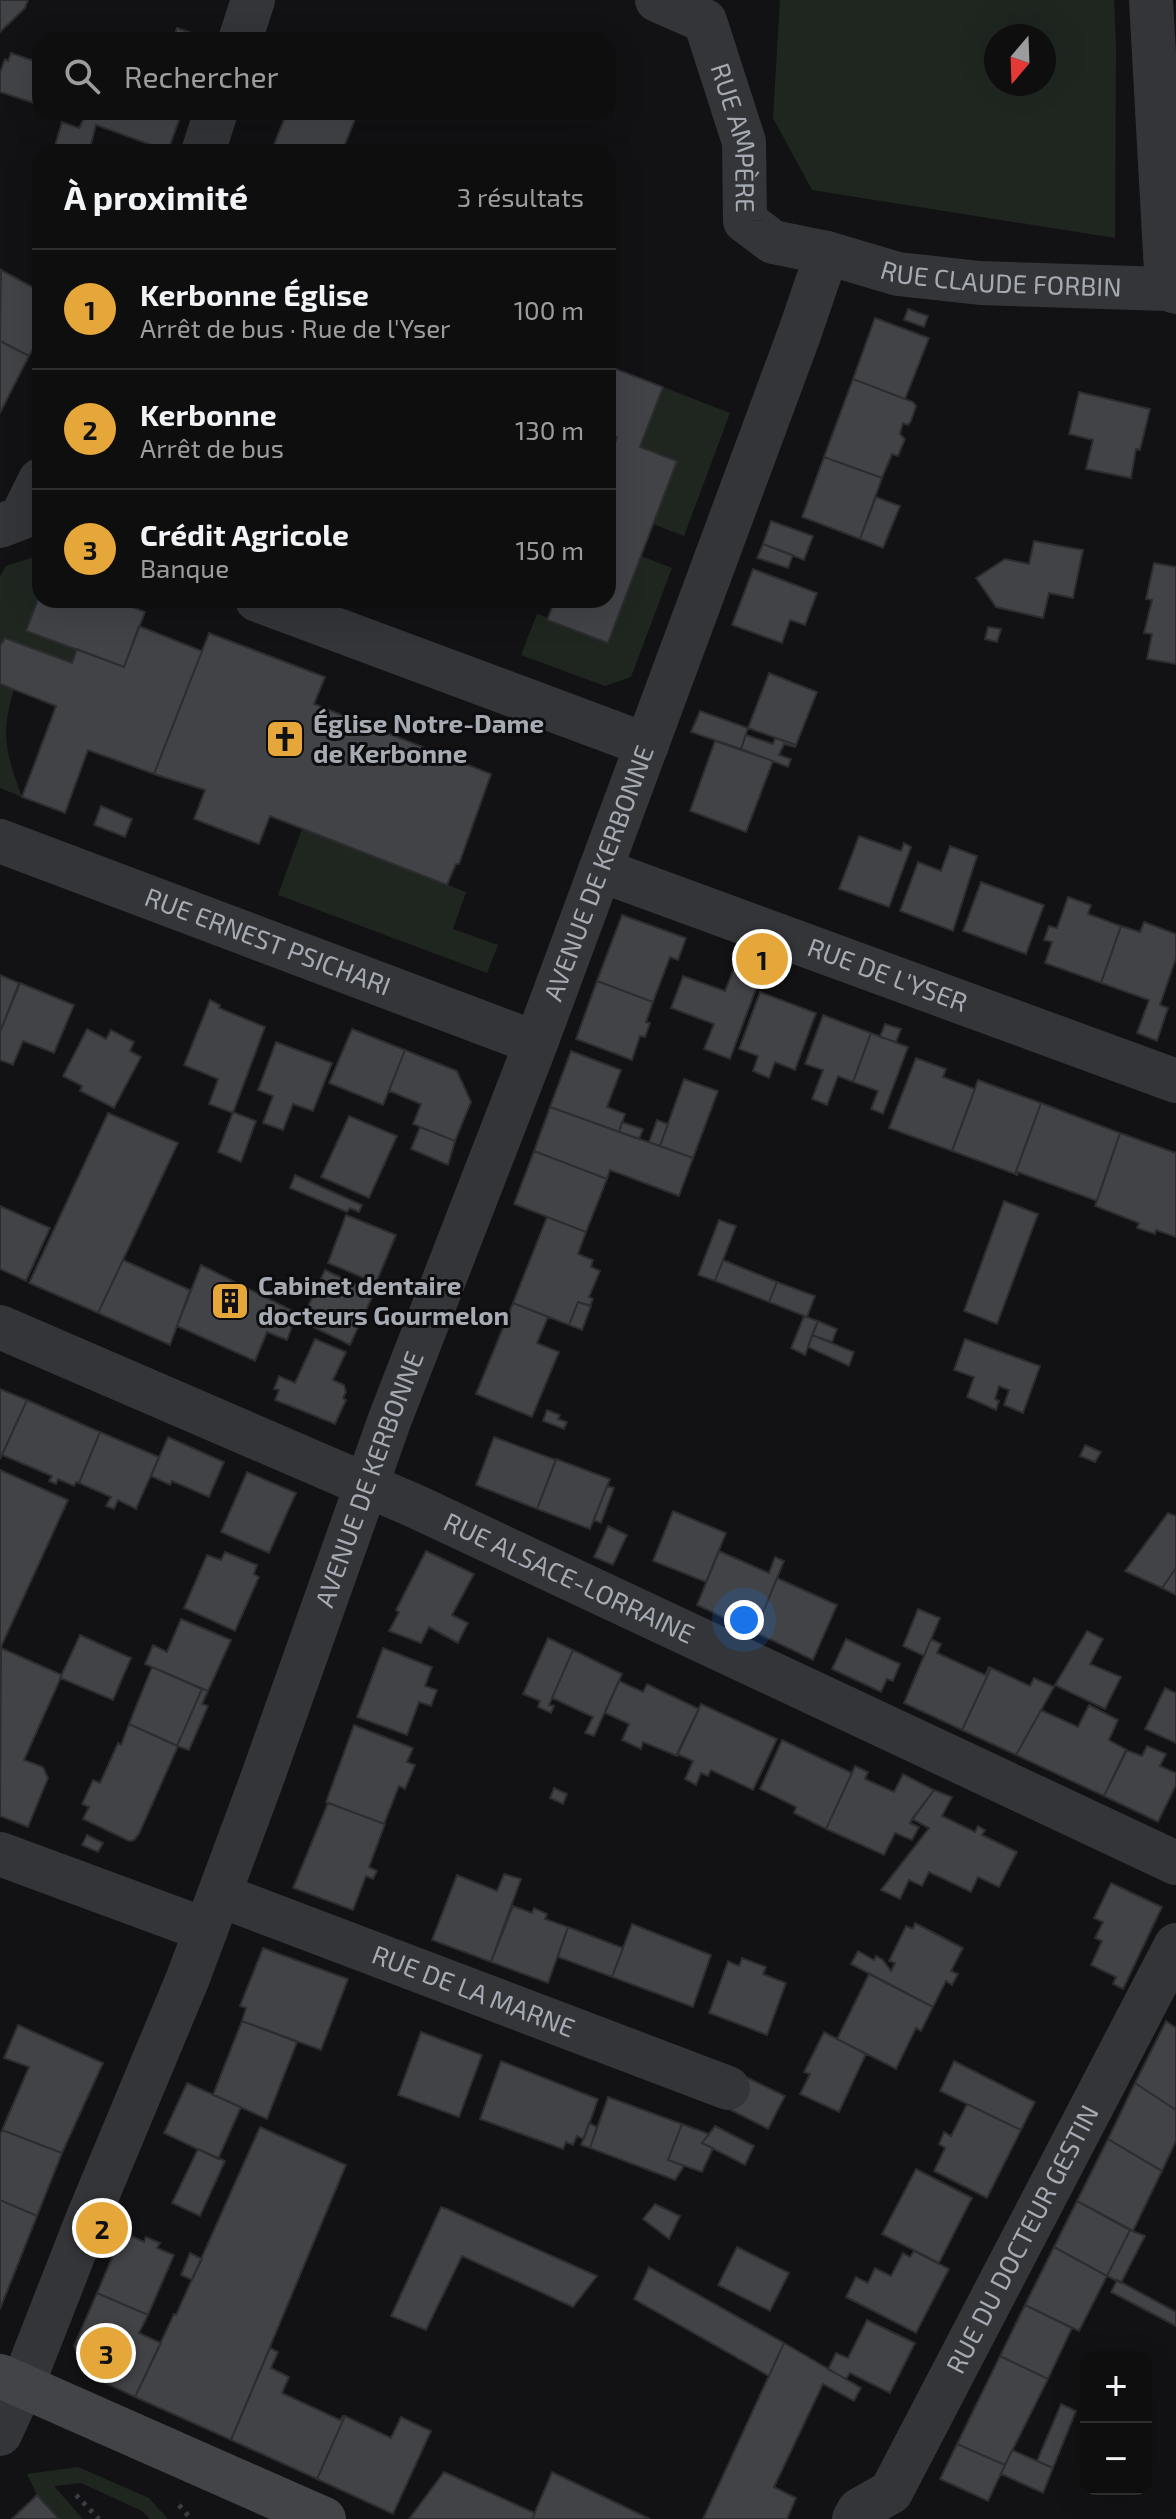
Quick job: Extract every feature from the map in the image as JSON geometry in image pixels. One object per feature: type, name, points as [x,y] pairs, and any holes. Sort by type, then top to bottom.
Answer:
[{"type":"main road","points":[[11,2381],[324,2519]]},
{"type":"street","points":[[246,0],[263,0]]},
{"type":"street","points":[[243,32],[253,0]]},
{"type":"street","name":"RUE AMPÈRE","points":[[657,0],[705,21],[744,142],[745,221],[773,242],[827,253]]},
{"type":"street","points":[[1151,0],[1172,290]]},
{"type":"street","points":[[206,144],[213,120]]},
{"type":"street","name":"RUE CLAUDE FORBIN","points":[[827,253],[898,274],[980,283],[1172,290]]},
{"type":"street","name":"AVENUE DE KERBONNE","points":[[0,2434],[11,2381],[46,2322],[161,2046],[212,1913],[390,1419],[536,1043],[827,253]]},
{"type":"street","points":[[279,608],[647,745]]},
{"type":"street","name":"RUE ERNEST PSICHARI","points":[[0,841],[536,1043]]},
{"type":"street","name":"RUE DE L'YSER","points":[[600,870],[1176,1081]]},
{"type":"street","name":"RUE ALSACE-LORRAINE","points":[[0,1327],[417,1507],[1176,1863]]},
{"type":"street","name":"RUE DE LA MARNE","points":[[0,1854],[212,1913],[728,2088]]},
{"type":"street","name":"RUE DU DOCTEUR GESTIN","points":[[854,2519],[859,2510],[891,2492],[1176,1945]]},
{"type":"path","points":[[76,2495],[99,2519]]},
{"type":"shaded area","points":[[780,0],[1114,0],[1115,238],[812,190],[773,118]]},
{"type":"shaded area","points":[[663,387],[730,413],[684,536],[653,524],[640,447]]},
{"type":"shaded area","points":[[641,556],[672,568],[631,677],[605,686],[521,655],[537,614],[608,643]]},
{"type":"shaded area","points":[[32,558],[32,608],[35,608],[26,630],[77,649],[72,663],[0,646],[0,576],[6,566]]},
{"type":"shaded area","points":[[0,684],[14,689],[6,732],[12,768],[22,797],[0,788]]},
{"type":"shaded area","points":[[302,829],[466,892],[453,929],[498,945],[487,973],[278,895]]},
{"type":"shaded area","points":[[78,2467],[149,2498],[168,2519],[150,2519],[142,2511],[81,2483],[54,2486],[83,2519],[59,2519],[37,2495],[27,2474]]},
{"type":"building","points":[[0,0],[28,0],[25,8],[0,32]]},
{"type":"building","points":[[11,53],[32,60],[32,102],[0,92],[0,73],[5,59],[8,61]]},
{"type":"building","points":[[83,120],[179,120],[171,144],[149,144],[96,125],[91,144],[55,144],[62,122],[79,128]]},
{"type":"building","points":[[284,120],[355,120],[345,144],[274,144]]},
{"type":"building","points":[[1,270],[32,287],[32,351],[29,356],[0,341]]},
{"type":"building","points":[[908,309],[928,316],[924,327],[904,320]]},
{"type":"building","points":[[875,318],[929,338],[905,399],[853,379]]},
{"type":"building","points":[[0,341],[29,356],[0,413]]},
{"type":"building","points":[[616,369],[663,387],[640,447],[677,461],[608,643],[547,620],[552,608],[616,608]]},
{"type":"building","points":[[853,379],[913,402],[916,406],[908,425],[903,423],[900,434],[905,439],[898,456],[892,454],[882,478],[824,457]]},
{"type":"building","points":[[1079,392],[1150,409],[1140,450],[1136,449],[1131,478],[1086,469],[1093,440],[1069,434]]},
{"type":"building","points":[[824,457],[882,478],[860,539],[802,517]]},
{"type":"building","points":[[876,497],[900,506],[883,548],[860,539]]},
{"type":"building","points":[[771,521],[813,536],[804,560],[763,544]]},
{"type":"building","points":[[1034,541],[1083,550],[1073,598],[1049,593],[1043,618],[996,607],[976,578],[1005,559],[1029,564]]},
{"type":"building","points":[[763,544],[793,555],[788,568],[757,558]]},
{"type":"building","points":[[1154,563],[1176,567],[1176,664],[1147,659],[1152,634],[1144,633],[1152,600],[1146,599]]},
{"type":"building","points":[[753,569],[817,593],[805,625],[790,620],[782,643],[732,625]]},
{"type":"building","points":[[35,608],[135,608],[145,612],[124,667],[26,631]]},
{"type":"building","points":[[139,626],[202,651],[154,774],[88,750],[65,813],[22,797],[56,706],[0,684],[0,646],[5,638],[72,663],[77,649],[124,667]]},
{"type":"building","points":[[988,627],[1001,629],[997,642],[985,639]]},
{"type":"building","name":"Église Notre-Dame de Kerbonne","points":[[209,633],[325,677],[314,704],[491,774],[459,864],[456,864],[447,885],[270,816],[259,844],[194,819],[205,790],[154,774]]},
{"type":"building","points":[[769,673],[817,692],[796,745],[748,728]]},
{"type":"building","points":[[700,711],[748,728],[741,749],[691,732]]},
{"type":"building","points":[[746,735],[773,744],[775,738],[796,745],[784,744],[779,755],[791,759],[788,767],[741,749]]},
{"type":"building","points":[[715,741],[773,761],[746,832],[690,811]]},
{"type":"building","points":[[101,806],[132,819],[125,837],[94,825]]},
{"type":"building","points":[[859,836],[901,851],[904,843],[911,847],[889,907],[839,889]]},
{"type":"building","points":[[950,846],[977,856],[953,931],[900,911],[918,862],[941,871]]},
{"type":"building","points":[[981,882],[1044,905],[1026,954],[963,931]]},
{"type":"building","points":[[1068,897],[1091,905],[1088,914],[1121,926],[1101,983],[1045,963],[1052,942],[1044,940],[1049,926],[1057,928]]},
{"type":"building","points":[[622,915],[686,938],[678,960],[670,957],[653,1002],[597,981]]},
{"type":"building","points":[[1144,922],[1176,934],[1176,958],[1160,1005],[1168,1008],[1157,1041],[1137,1033],[1149,1000],[1101,983],[1121,926],[1140,932]]},
{"type":"building","points":[[738,958],[764,967],[730,1059],[704,1049],[714,1024],[671,1008],[683,976],[725,991]]},
{"type":"building","points":[[0,975],[19,983],[0,1032]]},
{"type":"building","points":[[597,981],[653,1002],[645,1037],[640,1036],[632,1060],[576,1039]]},
{"type":"building","points":[[20,983],[74,1005],[54,1053],[23,1041],[13,1065],[0,1060],[0,1032]]},
{"type":"building","points":[[760,992],[816,1013],[795,1070],[775,1062],[769,1078],[753,1071],[758,1056],[739,1049]]},
{"type":"building","points":[[210,1000],[220,1005],[219,1008],[265,1027],[233,1113],[209,1104],[218,1079],[184,1065]]},
{"type":"building","points":[[823,1015],[871,1033],[853,1082],[838,1076],[827,1105],[812,1099],[823,1070],[805,1064]]},
{"type":"building","points":[[885,1024],[901,1029],[896,1042],[880,1037]]},
{"type":"building","points":[[87,1029],[106,1039],[111,1030],[134,1042],[130,1051],[141,1057],[114,1108],[80,1091],[82,1086],[63,1076]]},
{"type":"building","points":[[352,1029],[405,1050],[383,1105],[329,1083]]},
{"type":"building","points":[[871,1033],[908,1047],[883,1114],[871,1109],[878,1091],[853,1082]]},
{"type":"building","points":[[276,1042],[332,1063],[313,1111],[293,1104],[283,1130],[263,1123],[273,1096],[258,1090]]},
{"type":"building","points":[[405,1050],[457,1071],[471,1102],[455,1141],[413,1124],[421,1104],[389,1091]]},
{"type":"building","points":[[571,1051],[621,1070],[607,1107],[625,1114],[619,1132],[550,1107]]},
{"type":"building","points":[[916,1058],[946,1069],[943,1077],[975,1089],[952,1151],[889,1128]]},
{"type":"building","points":[[684,1079],[718,1091],[693,1158],[660,1146]]},
{"type":"building","points":[[978,1080],[1041,1103],[1015,1174],[952,1151]]},
{"type":"building","points":[[1041,1103],[1120,1133],[1097,1201],[1018,1172],[1015,1174]]},
{"type":"building","points":[[550,1107],[693,1158],[679,1196],[610,1170],[607,1179],[534,1151]]},
{"type":"building","points":[[233,1112],[256,1121],[241,1162],[218,1152]]},
{"type":"building","points":[[108,1113],[178,1143],[98,1313],[29,1283]]},
{"type":"building","points":[[349,1116],[397,1136],[369,1198],[321,1177]]},
{"type":"building","points":[[657,1120],[668,1124],[660,1146],[649,1142]]},
{"type":"building","points":[[622,1122],[643,1129],[639,1139],[619,1132]]},
{"type":"building","points":[[420,1127],[455,1141],[448,1165],[411,1149]]},
{"type":"building","points":[[1120,1133],[1176,1153],[1176,1237],[1137,1228],[1139,1223],[1095,1206]]},
{"type":"building","points":[[534,1151],[607,1179],[586,1232],[514,1204]]},
{"type":"building","points":[[295,1175],[362,1205],[359,1212],[350,1208],[347,1212],[290,1188]]},
{"type":"building","points":[[1004,1201],[1038,1214],[997,1324],[964,1311]]},
{"type":"building","points":[[0,1206],[50,1228],[26,1281],[0,1269]]},
{"type":"building","points":[[346,1215],[396,1235],[376,1283],[328,1263]]},
{"type":"building","points":[[547,1217],[586,1232],[578,1254],[593,1260],[591,1267],[600,1271],[589,1297],[593,1299],[590,1306],[578,1302],[569,1325],[513,1303]]},
{"type":"building","points":[[719,1220],[736,1226],[715,1281],[698,1275]]},
{"type":"building","points":[[123,1260],[190,1290],[170,1345],[98,1313]]},
{"type":"building","points":[[723,1260],[777,1282],[769,1302],[715,1281]]},
{"type":"building","name":"Cabinet dentaire docteurs Gourmelon","points":[[201,1265],[297,1313],[287,1340],[267,1332],[255,1361],[177,1326]]},
{"type":"building","points":[[325,1270],[374,1293],[350,1345],[301,1321]]},
{"type":"building","points":[[777,1282],[815,1296],[807,1317],[769,1302]]},
{"type":"building","points":[[578,1302],[591,1306],[582,1330],[569,1325]]},
{"type":"building","points":[[513,1303],[548,1317],[537,1343],[559,1352],[532,1417],[476,1394]]},
{"type":"building","points":[[804,1316],[818,1321],[805,1355],[791,1348]]},
{"type":"building","points":[[818,1321],[837,1329],[832,1342],[812,1335]]},
{"type":"building","points":[[812,1335],[854,1352],[849,1366],[808,1347]]},
{"type":"building","points":[[315,1339],[346,1352],[333,1380],[344,1385],[346,1392],[343,1398],[346,1400],[335,1424],[275,1400],[279,1390],[274,1389],[279,1376],[295,1383]]},
{"type":"building","points":[[965,1339],[1040,1366],[1023,1413],[1004,1405],[1009,1390],[999,1386],[996,1410],[967,1397],[974,1377],[954,1370]]},
{"type":"building","points":[[0,1389],[27,1400],[0,1459]]},
{"type":"building","points":[[27,1400],[100,1432],[79,1483],[76,1482],[74,1486],[58,1479],[56,1484],[49,1481],[52,1476],[2,1455]]},
{"type":"building","points":[[547,1410],[560,1415],[558,1419],[567,1422],[564,1429],[543,1421]]},
{"type":"building","points":[[100,1432],[159,1457],[136,1509],[118,1500],[114,1509],[106,1506],[111,1497],[79,1483]]},
{"type":"building","points":[[168,1437],[224,1462],[209,1497],[172,1481],[170,1485],[151,1476]]},
{"type":"building","points":[[494,1437],[556,1460],[537,1509],[476,1485]]},
{"type":"building","points":[[1085,1445],[1101,1452],[1095,1462],[1080,1456]]},
{"type":"building","points":[[556,1459],[610,1479],[590,1529],[537,1509]]},
{"type":"building","points":[[0,1470],[68,1500],[0,1649]]},
{"type":"building","points":[[247,1472],[296,1493],[269,1553],[221,1532]]},
{"type":"building","points":[[607,1486],[614,1488],[601,1523],[594,1520]]},
{"type":"building","points":[[673,1511],[726,1533],[706,1582],[653,1561]]},
{"type":"building","points":[[1168,1513],[1176,1516],[1176,1568],[1162,1588],[1125,1571]]},
{"type":"building","points":[[608,1526],[627,1535],[613,1565],[594,1557]]},
{"type":"building","points":[[426,1551],[474,1574],[452,1615],[468,1623],[458,1643],[429,1627],[421,1643],[389,1631],[399,1612],[396,1610]]},
{"type":"building","points":[[719,1551],[769,1573],[775,1557],[784,1561],[755,1632],[697,1605]]},
{"type":"building","points":[[225,1552],[257,1565],[254,1574],[259,1577],[235,1631],[184,1608],[207,1555],[221,1560]]},
{"type":"building","points":[[1176,1568],[1176,1595],[1162,1588]]},
{"type":"building","points":[[777,1578],[837,1605],[813,1660],[755,1632]]},
{"type":"building","points":[[918,1609],[940,1618],[924,1656],[903,1646]]},
{"type":"building","points":[[181,1619],[231,1640],[208,1691],[145,1664],[153,1645],[167,1652]]},
{"type":"building","points":[[1087,1631],[1103,1639],[1090,1664],[1121,1677],[1105,1709],[1055,1685]]},
{"type":"building","points":[[80,1635],[131,1658],[113,1700],[60,1678]]},
{"type":"building","points":[[548,1638],[573,1650],[549,1705],[554,1706],[551,1713],[538,1707],[540,1701],[523,1694]]},
{"type":"building","points":[[846,1639],[900,1664],[893,1681],[887,1679],[881,1692],[832,1669]]},
{"type":"building","points":[[931,1639],[941,1644],[937,1653],[985,1675],[991,1668],[962,1730],[904,1703]]},
{"type":"building","points":[[1,1648],[62,1675],[24,1760],[43,1767],[48,1778],[28,1827],[0,1816]]},
{"type":"building","points":[[383,1648],[432,1667],[425,1686],[437,1690],[431,1706],[419,1702],[407,1735],[357,1717]]},
{"type":"building","points":[[573,1650],[622,1674],[594,1736],[585,1733],[593,1717],[552,1698]]},
{"type":"building","points":[[152,1667],[202,1689],[177,1746],[129,1724]]},
{"type":"building","points":[[991,1668],[1030,1686],[1034,1678],[1054,1687],[1016,1755],[962,1730]]},
{"type":"building","points":[[619,1681],[643,1692],[647,1684],[699,1709],[677,1756],[643,1742],[641,1749],[622,1740],[629,1724],[605,1713]]},
{"type":"building","points":[[1165,1688],[1176,1693],[1176,1743],[1145,1729]]},
{"type":"building","points":[[202,1689],[208,1691],[202,1704],[208,1706],[189,1750],[177,1746]]},
{"type":"building","points":[[701,1704],[777,1739],[753,1790],[711,1770],[708,1776],[701,1773],[696,1785],[685,1779],[693,1761],[677,1754]]},
{"type":"building","points":[[1089,1705],[1118,1720],[1109,1740],[1127,1750],[1104,1796],[1016,1755],[1041,1710],[1078,1727]]},
{"type":"building","points":[[129,1724],[178,1746],[139,1834],[129,1841],[83,1819],[89,1807],[82,1804],[93,1780],[100,1783]]},
{"type":"building","points":[[354,1725],[413,1748],[407,1762],[415,1765],[405,1789],[399,1786],[384,1824],[326,1802]]},
{"type":"building","points":[[782,1740],[852,1773],[826,1829],[794,1813],[796,1807],[760,1789]]},
{"type":"building","points":[[1147,1746],[1166,1754],[1160,1766],[1176,1773],[1176,1785],[1158,1822],[1104,1796],[1126,1750],[1142,1756]]},
{"type":"building","points":[[855,1766],[868,1772],[865,1779],[894,1792],[903,1774],[934,1790],[910,1823],[919,1827],[912,1840],[895,1833],[884,1855],[826,1829]]},
{"type":"building","points":[[554,1788],[567,1794],[563,1804],[550,1798]]},
{"type":"building","points":[[934,1790],[952,1797],[942,1816],[975,1832],[978,1826],[985,1830],[982,1835],[1017,1852],[999,1887],[978,1877],[971,1892],[929,1872],[922,1886],[909,1880],[900,1899],[881,1890],[929,1828],[912,1819]]},
{"type":"building","points":[[328,1803],[385,1824],[369,1867],[377,1871],[373,1879],[366,1876],[353,1910],[293,1888]]},
{"type":"building","points":[[87,1835],[103,1843],[98,1852],[82,1845]]},
{"type":"building","points":[[504,1874],[521,1879],[491,1962],[432,1940],[457,1875],[497,1891]]},
{"type":"building","points":[[1111,1883],[1162,1907],[1123,1989],[1113,1984],[1116,1977],[1091,1965],[1102,1941],[1095,1938],[1103,1922],[1094,1918]]},
{"type":"building","points":[[513,1906],[532,1913],[534,1908],[547,1914],[545,1919],[568,1927],[548,1983],[491,1962]]},
{"type":"building","points":[[915,1923],[963,1948],[951,1971],[958,1974],[952,1985],[946,1981],[933,2007],[851,1964],[858,1951],[874,1960],[876,1956],[883,1960],[891,1971],[895,1963],[889,1961],[906,1926],[913,1929]]},
{"type":"building","points":[[632,1924],[711,1955],[693,2007],[612,1977]]},
{"type":"building","points":[[568,1927],[623,1948],[612,1977],[558,1957]]},
{"type":"building","points":[[263,1948],[348,1979],[321,2050],[242,2021],[246,2008],[240,2006]]},
{"type":"building","points":[[742,1958],[766,1967],[763,1974],[786,1983],[767,2035],[709,2013],[728,1961],[739,1966]]},
{"type":"building","points":[[869,1974],[933,2007],[921,2031],[916,2028],[896,2069],[837,2039]]},
{"type":"building","points":[[242,2021],[297,2042],[267,2119],[213,2095]]},
{"type":"building","points":[[1166,2021],[1176,2028],[1176,2110],[1135,2083]]},
{"type":"building","points":[[18,2025],[103,2063],[62,2153],[2,2130],[29,2067],[4,2058]]},
{"type":"building","points":[[421,2032],[482,2055],[459,2117],[398,2095]]},
{"type":"building","points":[[824,2032],[866,2054],[839,2112],[800,2094],[810,2074],[804,2072]]},
{"type":"building","points":[[501,2061],[598,2099],[584,2139],[577,2136],[573,2145],[566,2142],[563,2149],[480,2119]]},
{"type":"building","points":[[954,2061],[1035,2102],[1021,2130],[940,2091]]},
{"type":"building","points":[[748,2078],[785,2096],[768,2129],[731,2110]]},
{"type":"building","points":[[187,2083],[241,2107],[218,2159],[164,2133]]},
{"type":"building","points":[[1135,2083],[1176,2110],[1176,2141],[1162,2171],[1108,2139]]},
{"type":"building","points":[[608,2097],[682,2124],[668,2160],[684,2166],[675,2180],[590,2148]]},
{"type":"building","points":[[967,2104],[1021,2130],[987,2198],[934,2171],[945,2148],[939,2144],[944,2132],[951,2136]]},
{"type":"building","points":[[589,2123],[597,2127],[590,2148],[581,2145]]},
{"type":"building","points":[[682,2124],[709,2134],[702,2143],[713,2148],[702,2172],[668,2160]]},
{"type":"building","points":[[715,2126],[754,2146],[745,2165],[702,2143]]},
{"type":"building","points":[[260,2127],[346,2165],[231,2440],[135,2397],[176,2315]]},
{"type":"building","points":[[2,2130],[62,2153],[37,2216],[0,2200]]},
{"type":"building","points":[[1108,2139],[1162,2171],[1133,2231],[1077,2201]]},
{"type":"building","points":[[198,2149],[225,2161],[200,2216],[172,2203]]},
{"type":"building","points":[[916,2169],[972,2198],[939,2263],[882,2234]]},
{"type":"building","points":[[0,2200],[37,2216],[0,2309]]},
{"type":"building","points":[[1077,2201],[1130,2230],[1107,2276],[1054,2247]]},
{"type":"building","points":[[655,2204],[680,2216],[669,2239],[643,2219]]},
{"type":"building","points":[[441,2207],[597,2276],[573,2307],[462,2256],[426,2330],[391,2316]]},
{"type":"building","points":[[1130,2230],[1145,2236],[1121,2283],[1107,2276]]},
{"type":"building","points":[[123,2232],[144,2242],[146,2237],[160,2243],[157,2248],[174,2255],[148,2315],[97,2293]]},
{"type":"building","points":[[737,2247],[789,2273],[770,2311],[718,2285]]},
{"type":"building","points":[[1054,2247],[1107,2276],[1079,2331],[1025,2305]]},
{"type":"building","points":[[914,2251],[949,2269],[916,2333],[846,2297],[856,2277],[868,2283],[875,2268],[891,2276],[903,2253],[910,2257]]},
{"type":"building","points":[[190,2253],[202,2259],[192,2280],[181,2275]]},
{"type":"building","points":[[649,2267],[784,2343],[769,2376],[634,2299]]},
{"type":"building","points":[[1117,2280],[1176,2312],[1176,2326],[1111,2292]]},
{"type":"building","points":[[97,2293],[148,2315],[139,2333],[161,2343],[135,2397],[84,2373],[74,2346]]},
{"type":"building","points":[[1025,2305],[1072,2328],[1048,2379],[1000,2356]]},
{"type":"building","points":[[867,2320],[915,2343],[890,2393],[850,2373],[846,2379],[828,2369],[836,2353],[848,2358]]},
{"type":"building","points":[[784,2343],[861,2388],[854,2401],[823,2384],[774,2487],[796,2498],[787,2519],[703,2519]]},
{"type":"building","points":[[270,2348],[278,2352],[271,2368],[289,2377],[282,2393],[340,2420],[345,2416],[317,2479],[231,2440]]},
{"type":"building","points":[[1000,2356],[1048,2379],[1005,2465],[957,2444]]},
{"type":"building","points":[[1061,2404],[1076,2411],[1053,2468],[1037,2461]]},
{"type":"building","points":[[345,2416],[391,2438],[401,2417],[431,2431],[393,2514],[317,2479]]},
{"type":"building","points":[[957,2444],[1005,2465],[988,2501],[940,2479]]},
{"type":"building","points":[[1012,2450],[1053,2468],[1043,2493],[1001,2474]]},
{"type":"building","points":[[444,2472],[535,2513],[532,2519],[409,2519]]},
{"type":"building","points":[[552,2472],[650,2519],[532,2519]]},
{"type":"building","points":[[37,2495],[59,2519],[12,2519]]},
{"type":"place","name":"Église Notre-Dame de Kerbonne","points":[[285,739]]},
{"type":"place","name":"Kerbonne Église","points":[[762,959]]},
{"type":"place","name":"Cabinet dentaire docteurs Gourmelon","points":[[230,1301]]},
{"type":"place","name":"Kerbonne","points":[[102,2228]]},
{"type":"place","name":"Crédit Agricole","points":[[106,2353]]}]
